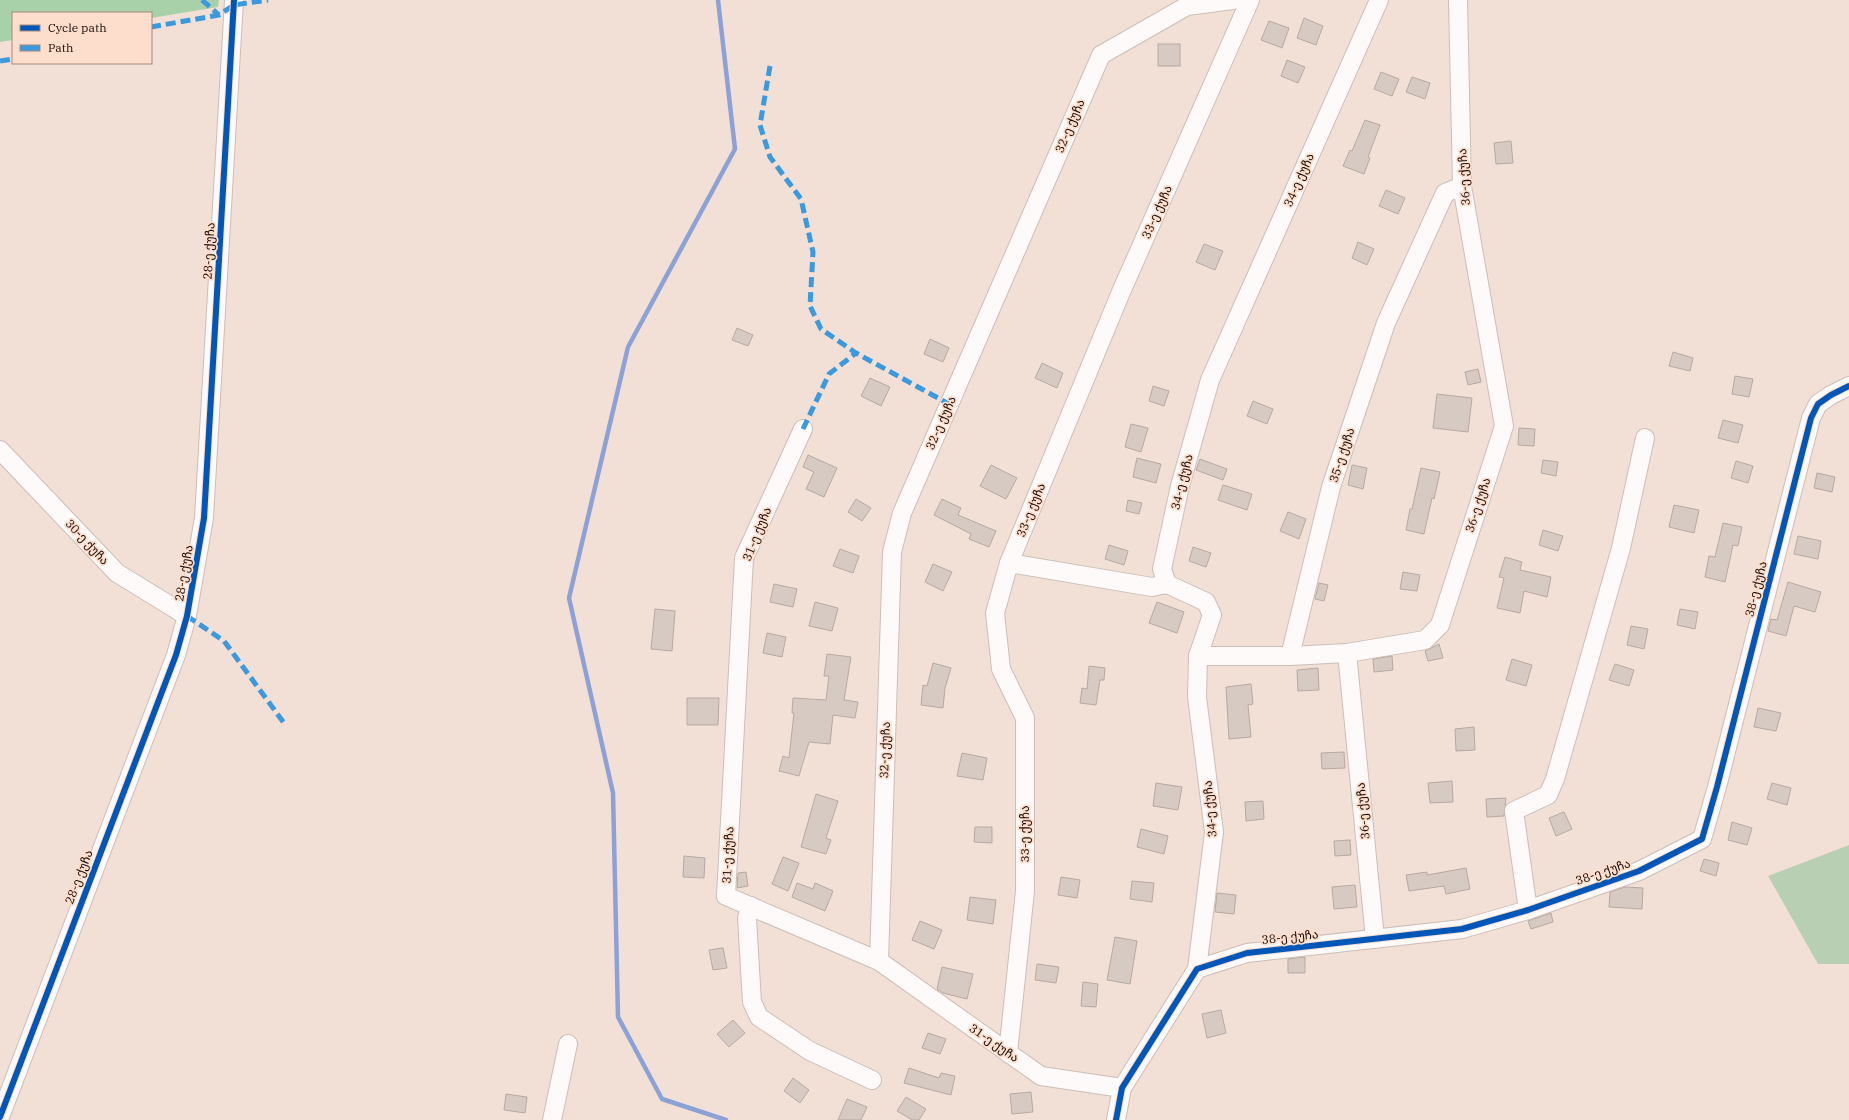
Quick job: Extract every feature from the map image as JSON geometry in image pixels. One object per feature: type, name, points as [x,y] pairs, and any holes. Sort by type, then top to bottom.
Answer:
[{"type":"street","name":"28-ე ქუჩა","points":[[0,1117],[176,655],[187,616],[204,518],[234,0]]},
{"type":"street","name":"32-ე ქუჩა","points":[[879,961],[892,552],[902,513],[1101,55],[1187,6],[1233,0]]},
{"type":"street","name":"33-ე ქუჩა","points":[[1008,1053],[1025,891],[1025,718],[1001,669],[995,613],[1009,563],[1121,292],[1250,0]]},
{"type":"street","name":"34-ე ქუჩა","points":[[1196,969],[1214,832],[1197,697],[1198,656],[1212,615],[1206,602],[1167,584],[1162,569],[1180,486],[1210,380],[1379,0]]},
{"type":"street","name":"36-ე ქუჩა","points":[[1375,939],[1347,653],[1425,640],[1440,625],[1504,426],[1462,186],[1458,0]]},
{"type":"street","name":"35-ე ქუჩა","points":[[1290,656],[1331,487],[1386,323],[1445,192],[1462,186]]},
{"type":"street","name":"38-ე ქუჩა","points":[[1196,969],[1247,953],[1462,929],[1528,910],[1639,872],[1702,839],[1719,779],[1811,418],[1818,404],[1830,395],[1849,386]]},
{"type":"street","name":"31-ე ქუჩა","points":[[803,429],[744,558],[726,896],[879,961],[1041,1076],[1122,1088]]},
{"type":"street","points":[[1528,910],[1514,811],[1548,795],[1555,779],[1620,548],[1645,438]]},
{"type":"street","name":"30-ე ქუჩა","points":[[0,450],[117,573],[187,616]]},
{"type":"street","points":[[1009,563],[1152,588],[1167,584]]},
{"type":"street","points":[[1198,656],[1290,656],[1347,653]]},
{"type":"street","points":[[751,906],[747,918],[752,1002],[760,1017],[810,1051],[872,1080]]},
{"type":"street","points":[[1116,1118],[1122,1088],[1196,969]]},
{"type":"street","points":[[552,1120],[568,1044]]},
{"type":"green space","points":[[0,0],[219,0],[218,7],[152,18],[152,12],[12,12],[12,40],[0,42]]},
{"type":"green space","points":[[1849,845],[1849,964],[1818,964],[1768,876]]},
{"type":"building","points":[[1304,18],[1323,26],[1316,45],[1297,38]]},
{"type":"building","points":[[1269,21],[1289,28],[1282,48],[1261,40]]},
{"type":"building","points":[[1158,44],[1180,44],[1180,66],[1158,66]]},
{"type":"building","points":[[1287,60],[1305,67],[1298,83],[1281,76]]},
{"type":"building","points":[[1381,72],[1399,79],[1392,96],[1374,89]]},
{"type":"building","points":[[1412,77],[1430,83],[1425,99],[1406,92]]},
{"type":"building","points":[[1365,120],[1380,125],[1368,157],[1370,158],[1364,174],[1343,166],[1350,150],[1352,151]]},
{"type":"building","points":[[1511,141],[1513,163],[1496,164],[1494,143]]},
{"type":"building","points":[[1386,190],[1405,198],[1398,214],[1379,206]]},
{"type":"building","points":[[1358,242],[1374,249],[1367,265],[1352,258]]},
{"type":"building","points":[[1204,244],[1223,251],[1215,270],[1196,262]]},
{"type":"building","points":[[737,328],[753,335],[748,346],[732,340]]},
{"type":"building","points":[[930,339],[949,348],[943,362],[924,354]]},
{"type":"building","points":[[1673,352],[1693,358],[1690,371],[1669,366]]},
{"type":"building","points":[[1042,363],[1063,373],[1057,388],[1035,378]]},
{"type":"building","points":[[1478,369],[1481,382],[1468,385],[1465,372]]},
{"type":"building","points":[[1735,376],[1753,379],[1749,397],[1732,394]]},
{"type":"building","points":[[870,378],[890,387],[881,406],[861,396]]},
{"type":"building","points":[[1153,386],[1169,391],[1164,406],[1149,401]]},
{"type":"building","points":[[1437,394],[1472,398],[1468,432],[1433,428]]},
{"type":"building","points":[[1253,401],[1273,409],[1267,424],[1247,416]]},
{"type":"building","points":[[1723,420],[1743,425],[1738,443],[1718,438]]},
{"type":"building","points":[[1131,424],[1148,428],[1141,452],[1125,447]]},
{"type":"building","points":[[1519,428],[1535,429],[1534,446],[1518,445]]},
{"type":"building","points":[[808,455],[837,468],[824,497],[806,489],[814,472],[803,467]]},
{"type":"building","points":[[1137,458],[1161,464],[1156,483],[1133,477]]},
{"type":"building","points":[[1200,459],[1227,469],[1223,480],[1196,470]]},
{"type":"building","points":[[1543,460],[1558,462],[1556,476],[1541,473]]},
{"type":"building","points":[[1736,461],[1753,466],[1748,483],[1731,478]]},
{"type":"building","points":[[991,465],[1017,478],[1006,499],[980,486]]},
{"type":"building","points":[[1352,465],[1367,468],[1363,489],[1348,485]]},
{"type":"building","points":[[1421,468],[1440,472],[1434,499],[1432,498],[1424,534],[1406,530]]},
{"type":"building","points":[[1817,473],[1835,477],[1832,492],[1814,488]]},
{"type":"building","points":[[1223,485],[1252,494],[1247,510],[1218,500]]},
{"type":"building","points":[[856,499],[871,508],[862,521],[848,512]]},
{"type":"building","points":[[942,499],[961,508],[958,515],[996,531],[989,547],[969,539],[971,534],[934,515]]},
{"type":"building","points":[[1128,500],[1142,503],[1139,514],[1126,511]]},
{"type":"building","points":[[1674,505],[1699,510],[1694,533],[1669,527]]},
{"type":"building","points":[[1288,512],[1306,519],[1299,539],[1280,531]]},
{"type":"building","points":[[1723,523],[1742,527],[1738,546],[1733,545],[1725,582],[1705,577],[1709,556],[1715,557]]},
{"type":"building","points":[[1543,530],[1563,536],[1558,551],[1539,545]]},
{"type":"building","points":[[1798,536],[1821,541],[1818,559],[1794,554]]},
{"type":"building","points":[[1109,545],[1128,551],[1124,565],[1105,559]]},
{"type":"building","points":[[1193,547],[1211,553],[1206,567],[1189,561]]},
{"type":"building","points":[[840,549],[859,556],[853,573],[833,566]]},
{"type":"building","points":[[1505,557],[1522,562],[1520,570],[1551,577],[1547,597],[1524,591],[1520,613],[1497,608],[1504,578],[1499,577]]},
{"type":"building","points":[[933,564],[952,572],[943,591],[925,582]]},
{"type":"building","points":[[1403,572],[1420,575],[1417,591],[1400,589]]},
{"type":"building","points":[[1788,582],[1821,592],[1815,612],[1794,606],[1786,636],[1768,631],[1771,619],[1777,620]]},
{"type":"building","points":[[1319,583],[1328,585],[1324,601],[1315,599]]},
{"type":"building","points":[[774,584],[797,589],[793,607],[770,602]]},
{"type":"building","points":[[815,602],[838,608],[832,631],[809,626]]},
{"type":"building","points":[[1157,602],[1184,612],[1177,633],[1149,623]]},
{"type":"building","points":[[655,609],[675,611],[672,651],[651,649]]},
{"type":"building","points":[[1680,609],[1698,612],[1695,629],[1677,625]]},
{"type":"building","points":[[1631,626],[1648,629],[1644,649],[1627,645]]},
{"type":"building","points":[[767,633],[786,637],[782,657],[763,653]]},
{"type":"building","points":[[1439,644],[1443,658],[1428,661],[1425,651]]},
{"type":"building","points":[[827,654],[851,657],[844,700],[858,702],[855,718],[833,715],[830,744],[809,742],[799,776],[779,771],[783,756],[789,758],[794,713],[792,713],[793,698],[826,700],[829,676],[824,676]]},
{"type":"building","points":[[1392,656],[1393,670],[1374,672],[1373,659]]},
{"type":"building","points":[[1512,659],[1532,665],[1526,686],[1506,680]]},
{"type":"building","points":[[933,663],[951,668],[945,688],[943,708],[921,705],[923,685],[927,686]]},
{"type":"building","points":[[1615,664],[1634,670],[1629,686],[1609,680]]},
{"type":"building","points":[[1089,666],[1105,668],[1104,680],[1100,680],[1096,705],[1080,703],[1082,688],[1087,689]]},
{"type":"building","points":[[1318,668],[1319,690],[1298,691],[1297,670]]},
{"type":"building","points":[[1251,684],[1253,704],[1248,705],[1251,737],[1229,739],[1226,687]]},
{"type":"building","points":[[687,698],[719,698],[718,725],[687,725]]},
{"type":"building","points":[[1758,708],[1781,713],[1776,731],[1754,727]]},
{"type":"building","points":[[1474,727],[1475,750],[1456,751],[1455,729]]},
{"type":"building","points":[[1344,752],[1345,768],[1322,769],[1321,753]]},
{"type":"building","points":[[962,753],[987,758],[983,780],[957,776]]},
{"type":"building","points":[[1452,781],[1453,802],[1430,803],[1428,783]]},
{"type":"building","points":[[1156,783],[1182,787],[1178,810],[1153,806]]},
{"type":"building","points":[[1772,783],[1791,788],[1787,805],[1767,799]]},
{"type":"building","points":[[816,794],[838,801],[826,838],[831,840],[826,854],[801,847]]},
{"type":"building","points":[[1506,798],[1504,816],[1487,817],[1486,799]]},
{"type":"building","points":[[1263,801],[1264,819],[1246,821],[1245,802]]},
{"type":"building","points":[[1564,812],[1572,829],[1556,836],[1549,818]]},
{"type":"building","points":[[1732,822],[1752,828],[1747,845],[1728,840]]},
{"type":"building","points":[[975,827],[992,827],[992,843],[974,842]]},
{"type":"building","points":[[1141,829],[1168,836],[1164,854],[1137,847]]},
{"type":"building","points":[[1350,840],[1351,855],[1335,856],[1334,841]]},
{"type":"building","points":[[684,856],[705,858],[704,878],[683,877]]},
{"type":"building","points":[[783,857],[799,863],[788,891],[772,884]]},
{"type":"building","points":[[1704,859],[1719,863],[1716,876],[1700,871]]},
{"type":"building","points":[[1466,868],[1470,889],[1446,894],[1444,886],[1409,891],[1406,875],[1427,872],[1427,875]]},
{"type":"building","points":[[746,872],[748,886],[737,888],[738,873]]},
{"type":"building","points":[[1061,877],[1080,880],[1077,898],[1058,895]]},
{"type":"building","points":[[1132,881],[1154,883],[1152,902],[1130,899]]},
{"type":"building","points":[[797,883],[813,889],[815,883],[833,891],[825,911],[792,897]]},
{"type":"building","points":[[1355,885],[1357,907],[1334,909],[1332,887]]},
{"type":"building","points":[[1625,887],[1643,888],[1642,909],[1609,907],[1610,892]]},
{"type":"building","points":[[1217,893],[1236,895],[1234,914],[1215,912]]},
{"type":"building","points":[[970,897],[996,900],[993,924],[967,920]]},
{"type":"building","points":[[1551,913],[1553,922],[1531,929],[1528,921]]},
{"type":"building","points":[[920,921],[942,930],[934,949],[912,940]]},
{"type":"building","points":[[1115,937],[1137,941],[1130,984],[1107,980]]},
{"type":"building","points":[[723,948],[727,968],[713,970],[709,950]]},
{"type":"building","points":[[1305,957],[1305,973],[1288,973],[1288,959]]},
{"type":"building","points":[[1037,964],[1059,967],[1056,983],[1035,980]]},
{"type":"building","points":[[942,967],[973,974],[967,999],[943,993],[937,989]]},
{"type":"building","points":[[1083,982],[1098,984],[1096,1007],[1081,1006]]},
{"type":"building","points":[[1221,1010],[1226,1033],[1207,1038],[1202,1014]]},
{"type":"building","points":[[733,1020],[745,1033],[729,1047],[717,1034]]},
{"type":"building","points":[[928,1033],[946,1039],[940,1054],[922,1048]]},
{"type":"building","points":[[909,1068],[939,1078],[941,1073],[955,1076],[951,1095],[904,1083]]},
{"type":"building","points":[[793,1078],[809,1090],[800,1103],[784,1091]]},
{"type":"building","points":[[1031,1092],[1033,1112],[1012,1114],[1010,1094]]},
{"type":"building","points":[[506,1094],[527,1097],[525,1113],[504,1110]]},
{"type":"building","points":[[906,1097],[926,1109],[919,1120],[912,1120],[897,1111]]},
{"type":"building","points":[[847,1099],[867,1107],[861,1120],[838,1120]]},
{"type":"waterway","points":[[718,0],[735,149],[628,347],[569,598],[613,793],[618,1017],[662,1099],[726,1120]]},
{"type":"marked path","points":[[202,0],[219,15]]},
{"type":"marked path","points":[[152,27],[219,15],[234,5],[268,0]]},
{"type":"marked path","points":[[0,61],[12,59]]},
{"type":"marked path","points":[[770,66],[760,125],[770,157],[801,199],[813,252],[810,306],[821,329],[856,353],[949,404]]},
{"type":"marked path","points":[[803,429],[829,374],[856,353]]},
{"type":"marked path","points":[[187,616],[224,641],[284,723]]},
{"type":"cycle path","points":[[0,1117],[176,655],[187,616],[204,518],[234,0]]},
{"type":"cycle path","points":[[1116,1120],[1122,1088],[1197,969],[1247,953],[1462,929],[1528,910],[1639,871],[1702,839],[1717,787],[1811,418],[1818,404],[1831,395],[1849,386]]}]
